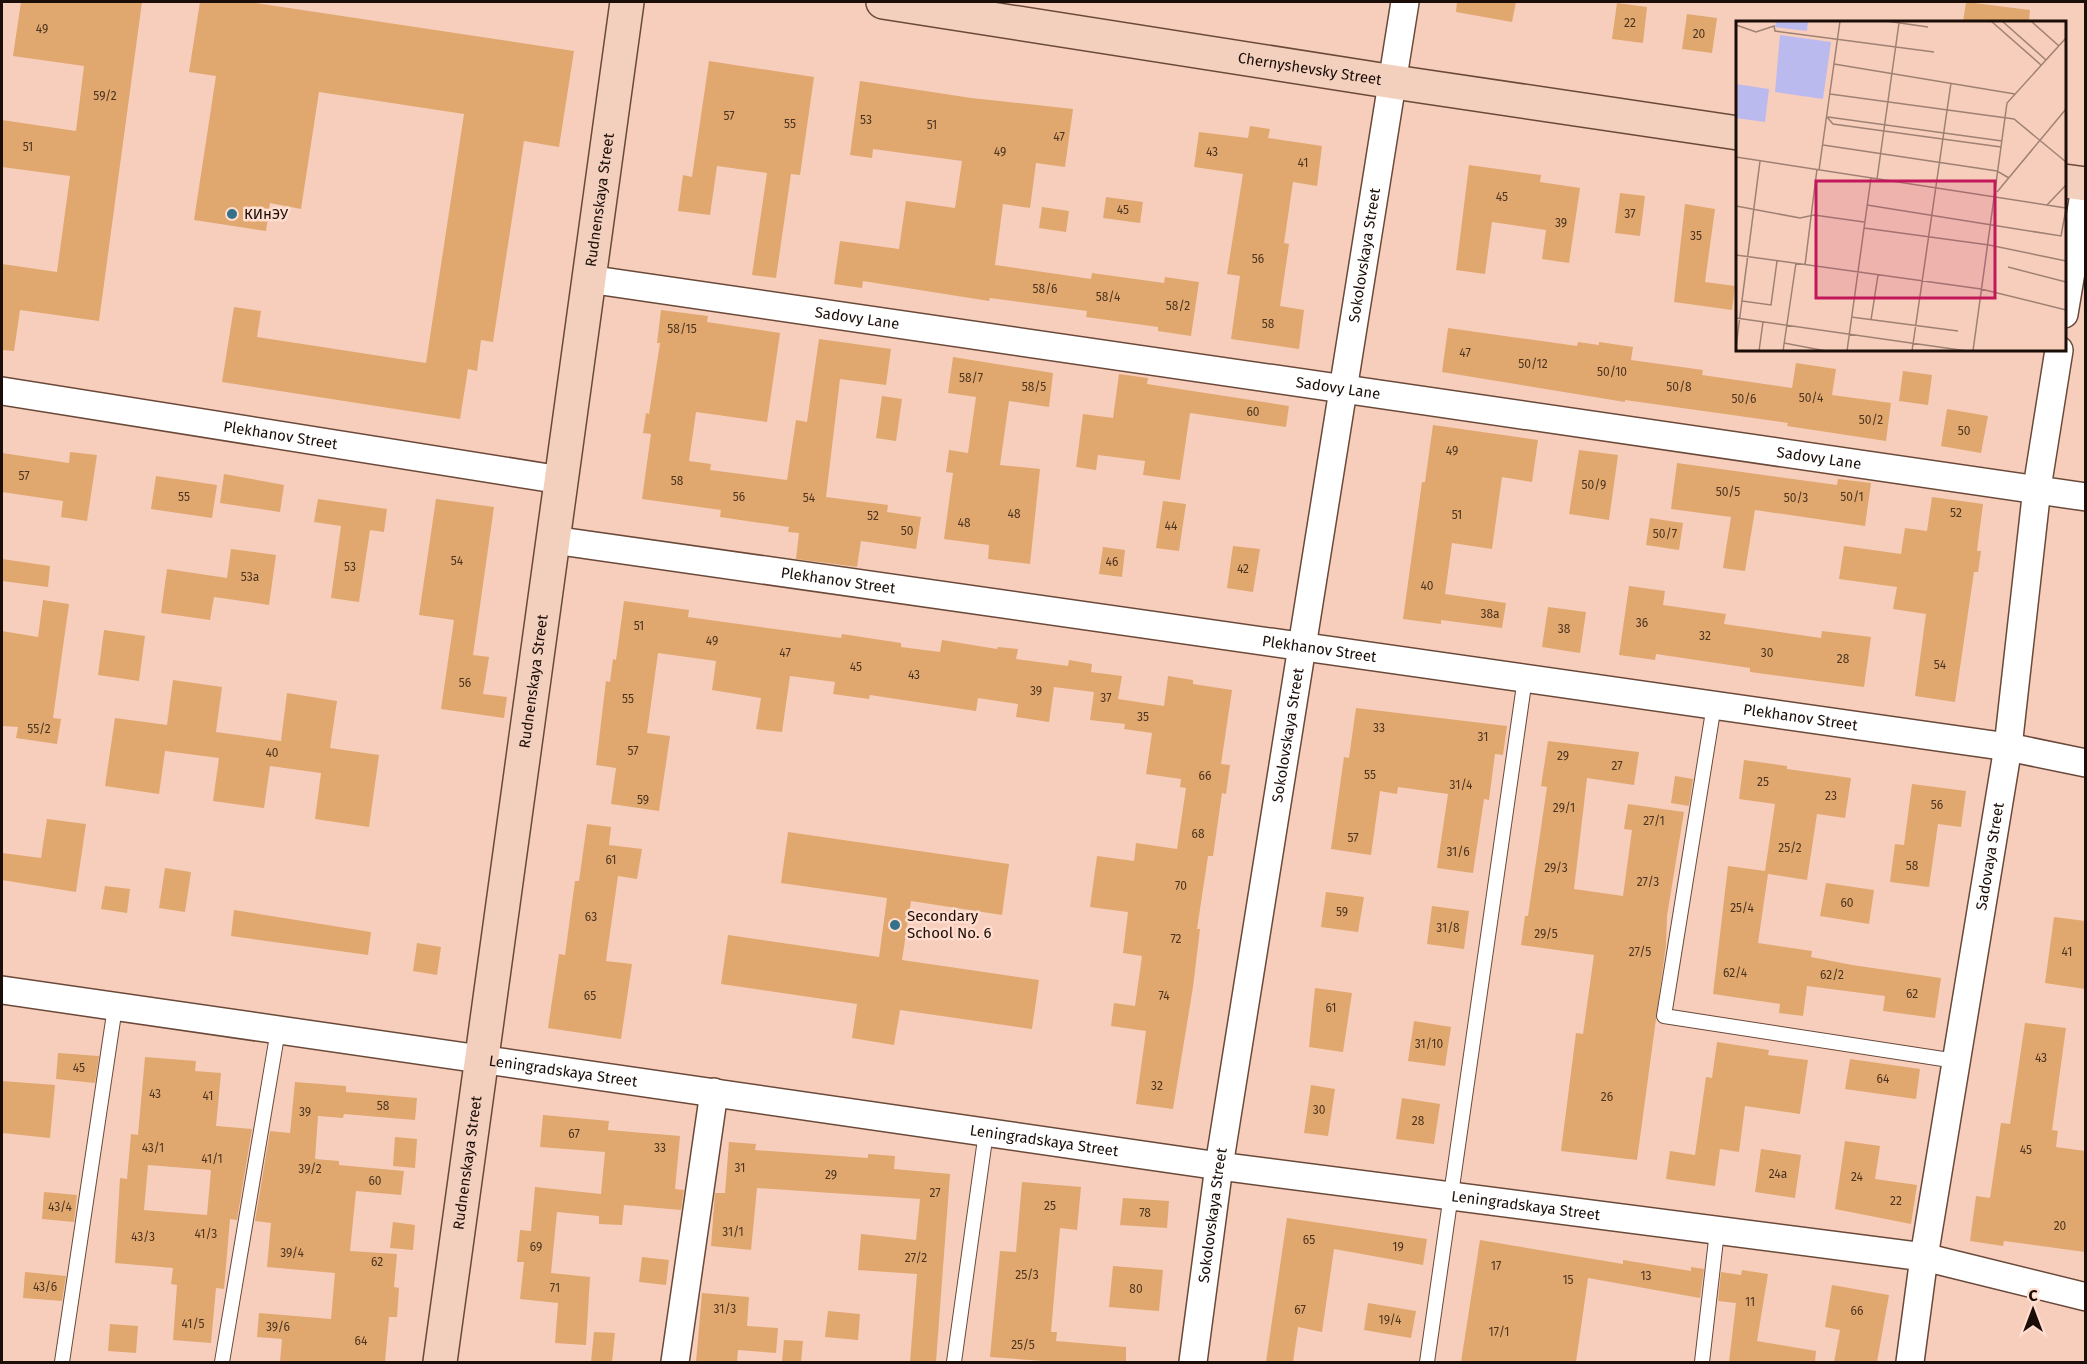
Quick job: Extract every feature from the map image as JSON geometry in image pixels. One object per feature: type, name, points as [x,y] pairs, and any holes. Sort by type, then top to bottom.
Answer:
[{"type":"street","name":"Rudnenskaya Street","points":[[440,1362],[627,2]]},
{"type":"street","name":"Chernyshevsky Street","points":[[883,2],[1736,133]]},
{"type":"street","name":"Sokolovskaya Street","points":[[1193,1362],[1220,1166],[1405,2]]},
{"type":"street","points":[[2066,181],[2085,183],[2066,302]]},
{"type":"street","name":"Sadovy Lane","points":[[588,279],[2037,488],[2085,497]]},
{"type":"street","name":"Sadovaya Street","points":[[1910,1362],[1924,1257],[2008,747],[2037,488],[2059,351]]},
{"type":"street","name":"Plekhanov Street","points":[[2,391],[561,480]]},
{"type":"street","name":"Plekhanov Street","points":[[553,540],[2008,747],[2085,763]]},
{"type":"street","name":"Leningradskaya Street","points":[[2,990],[1220,1166],[1924,1257],[2085,1297]]},
{"type":"street","points":[[675,1362],[714,1092]]},
{"type":"lane","points":[[1427,1362],[1525,678]]},
{"type":"lane","points":[[1714,705],[1664,1016],[1956,1061]]},
{"type":"lane","points":[[62,1362],[116,1007]]},
{"type":"lane","points":[[222,1362],[278,1030]]},
{"type":"lane","points":[[954,1362],[986,1132]]},
{"type":"lane","points":[[1702,1362],[1717,1230]]},
{"type":"building","points":[[21,2],[142,2],[99,321],[20,310],[14,351],[2,350],[2,264],[57,272],[70,176],[2,167],[2,120],[76,131],[84,66],[13,56]]},
{"type":"building","name":"КИнЭУ","points":[[200,2],[249,2],[574,51],[559,147],[524,141],[493,342],[481,340],[477,371],[468,369],[460,419],[222,382],[234,307],[261,311],[257,337],[426,363],[464,114],[319,92],[301,209],[270,203],[266,231],[194,220],[216,76],[189,72]]},
{"type":"building","points":[[1457,2],[1516,2],[1512,22],[1456,12]]},
{"type":"building","points":[[1966,2],[2030,10],[2029,21],[1963,21]]},
{"type":"building","points":[[1617,3],[1647,7],[1643,43],[1612,39]]},
{"type":"building","points":[[1687,14],[1717,18],[1712,53],[1682,49]]},
{"type":"building","points":[[709,61],[814,77],[800,175],[791,174],[776,278],[752,275],[767,173],[717,166],[710,215],[678,211],[683,175],[692,177]]},
{"type":"building","points":[[860,81],[971,98],[1073,109],[1065,167],[1036,163],[1030,208],[1003,204],[995,265],[1091,279],[1092,273],[1164,283],[1165,277],[1199,282],[1191,336],[1158,331],[1158,327],[1086,317],[1087,311],[990,298],[989,301],[863,281],[862,288],[834,284],[840,241],[899,249],[906,201],[955,208],[962,161],[873,149],[872,158],[850,155]]},
{"type":"building","points":[[1250,126],[1270,129],[1268,138],[1322,146],[1317,186],[1293,182],[1284,243],[1289,244],[1280,306],[1304,310],[1299,349],[1231,339],[1240,276],[1227,274],[1243,174],[1194,167],[1199,132],[1248,138]]},
{"type":"building","points":[[1469,165],[1541,175],[1540,182],[1580,188],[1569,263],[1542,259],[1546,230],[1492,222],[1485,274],[1456,270]]},
{"type":"building","points":[[1620,193],[1645,196],[1640,236],[1615,233]]},
{"type":"building","points":[[1106,197],[1143,202],[1140,223],[1103,218]]},
{"type":"building","points":[[1685,204],[1715,209],[1705,282],[1735,286],[1732,310],[1674,302]]},
{"type":"building","points":[[1042,207],[1069,211],[1066,232],[1039,228]]},
{"type":"building","points":[[661,310],[708,316],[707,322],[780,333],[767,422],[696,412],[689,461],[711,464],[710,470],[787,480],[796,420],[807,422],[819,339],[891,349],[886,385],[840,379],[826,497],[888,505],[887,512],[921,517],[916,549],[861,541],[857,567],[796,559],[799,533],[788,532],[789,527],[720,517],[721,510],[642,499],[651,434],[643,433],[646,413],[649,414],[660,343],[657,343]]},
{"type":"building","points":[[1448,328],[1577,346],[1578,342],[1599,345],[1599,342],[1633,347],[1631,360],[1703,370],[1702,375],[1792,388],[1796,363],[1836,369],[1832,395],[1891,403],[1886,441],[1787,426],[1788,423],[1625,400],[1625,402],[1442,372]]},
{"type":"building","points":[[953,357],[1053,373],[1049,407],[1009,401],[1000,465],[1040,469],[1030,564],[988,559],[989,545],[944,539],[953,473],[946,472],[949,450],[968,453],[976,397],[948,393]]},
{"type":"building","points":[[1903,371],[1932,375],[1928,405],[1899,401]]},
{"type":"building","points":[[1119,374],[1148,378],[1147,384],[1289,406],[1286,427],[1190,413],[1180,480],[1143,475],[1145,461],[1098,455],[1096,470],[1076,467],[1083,414],[1113,418]]},
{"type":"building","points":[[882,396],[902,399],[896,441],[876,438]]},
{"type":"building","points":[[1947,409],[1988,416],[1981,453],[1941,446]]},
{"type":"building","points":[[1433,425],[1538,440],[1532,482],[1502,477],[1492,549],[1452,543],[1445,594],[1506,603],[1502,628],[1441,620],[1441,624],[1403,619],[1422,482],[1425,482]]},
{"type":"building","points":[[1579,450],[1618,455],[1609,520],[1569,514]]},
{"type":"building","points":[[70,452],[97,455],[87,521],[61,517],[63,501],[2,492],[2,453],[69,463]]},
{"type":"building","points":[[1677,463],[1837,485],[1838,479],[1871,483],[1865,526],[1755,510],[1745,571],[1723,568],[1731,517],[1671,509]]},
{"type":"building","points":[[224,474],[284,485],[280,512],[220,503]]},
{"type":"building","points":[[156,476],[217,485],[212,518],[151,509]]},
{"type":"building","points":[[1932,497],[1983,504],[1977,551],[1981,551],[1978,572],[1974,572],[1955,702],[1915,696],[1926,614],[1893,609],[1897,587],[1839,579],[1844,546],[1901,554],[1905,528],[1927,531]]},
{"type":"building","points":[[318,499],[387,509],[384,532],[370,530],[359,602],[331,598],[341,526],[314,522]]},
{"type":"building","points":[[436,499],[494,507],[473,655],[489,657],[483,694],[507,697],[504,718],[441,709],[454,620],[419,615]]},
{"type":"building","points":[[1163,501],[1186,504],[1179,551],[1156,548]]},
{"type":"building","points":[[1650,518],[1683,523],[1679,550],[1646,545]]},
{"type":"building","points":[[1233,546],[1260,549],[1253,592],[1227,588]]},
{"type":"building","points":[[1103,547],[1125,550],[1122,577],[1099,574]]},
{"type":"building","points":[[231,549],[276,555],[269,605],[214,597],[210,620],[161,613],[167,569],[227,578]]},
{"type":"building","points":[[2,559],[50,566],[48,587],[2,581]]},
{"type":"building","points":[[1629,586],[1665,591],[1663,605],[1726,614],[1724,624],[1821,638],[1822,631],[1871,637],[1864,687],[1750,672],[1750,668],[1656,654],[1655,660],[1619,655]]},
{"type":"building","points":[[43,600],[69,604],[53,718],[61,719],[57,744],[16,738],[18,727],[2,726],[2,631],[38,637]]},
{"type":"building","points":[[624,601],[689,610],[688,617],[841,638],[842,634],[901,643],[901,647],[940,652],[942,640],[997,649],[998,647],[1018,649],[1016,659],[1068,666],[1069,660],[1092,664],[1091,672],[1122,676],[1118,699],[1164,706],[1168,676],[1193,680],[1193,684],[1232,690],[1221,764],[1230,765],[1226,794],[1222,793],[1213,856],[1208,856],[1197,929],[1200,929],[1193,987],[1173,1109],[1136,1104],[1146,1031],[1111,1026],[1114,1003],[1135,1006],[1142,956],[1123,953],[1128,912],[1090,907],[1097,856],[1134,861],[1136,843],[1177,849],[1186,788],[1180,787],[1181,779],[1146,774],[1152,733],[1124,729],[1125,724],[1090,720],[1094,692],[1054,687],[1049,722],[1016,717],[1018,704],[978,698],[976,711],[870,695],[869,699],[833,694],[835,682],[790,676],[782,732],[756,729],[761,698],[712,690],[716,661],[658,653],[647,733],[670,736],[659,811],[611,804],[616,768],[596,765],[606,681],[610,682],[613,659],[616,660]]},
{"type":"building","points":[[1548,607],[1586,612],[1580,653],[1542,647]]},
{"type":"building","points":[[104,630],[145,636],[139,681],[98,675]]},
{"type":"building","points":[[173,680],[222,687],[216,732],[281,741],[287,693],[337,701],[330,748],[379,755],[369,827],[315,819],[321,773],[270,766],[264,808],[213,801],[219,758],[165,751],[159,794],[105,786],[115,718],[167,725]]},
{"type":"building","points":[[1356,708],[1507,726],[1503,755],[1495,754],[1489,800],[1484,799],[1473,873],[1437,868],[1448,794],[1398,787],[1397,794],[1380,791],[1371,855],[1331,849],[1344,757],[1349,758]]},
{"type":"building","points":[[1548,741],[1639,752],[1634,785],[1587,778],[1574,889],[1623,896],[1632,830],[1624,829],[1628,804],[1684,812],[1667,916],[1666,945],[1637,1160],[1561,1151],[1576,1033],[1583,1034],[1594,955],[1521,945],[1525,916],[1528,916],[1547,787],[1541,786]]},
{"type":"building","points":[[1744,760],[1851,778],[1845,818],[1817,814],[1807,880],[1768,874],[1758,943],[1812,951],[1811,957],[1852,965],[1941,978],[1935,1018],[1883,1011],[1885,996],[1807,986],[1803,1016],[1779,1013],[1780,1004],[1713,994],[1728,866],[1765,871],[1775,804],[1739,799]]},
{"type":"building","points":[[1675,776],[1693,779],[1689,806],[1671,803]]},
{"type":"building","points":[[1912,784],[1966,791],[1961,827],[1938,824],[1929,887],[1890,882],[1895,844],[1904,845]]},
{"type":"building","points":[[47,819],[86,824],[76,892],[2,880],[2,853],[41,858]]},
{"type":"building","points":[[587,824],[611,827],[609,845],[642,849],[637,879],[618,876],[606,961],[632,964],[621,1039],[548,1028],[559,954],[565,955],[575,881],[579,881]]},
{"type":"building","name":"Secondary School No. 6","points":[[788,832],[1009,864],[1002,915],[911,901],[902,960],[1039,980],[1032,1029],[900,1010],[894,1045],[852,1038],[857,1004],[721,984],[728,935],[879,957],[887,898],[781,883]]},
{"type":"building","points":[[165,868],[191,872],[185,912],[159,908]]},
{"type":"building","points":[[1826,883],[1874,890],[1869,924],[1820,916]]},
{"type":"building","points":[[105,886],[130,889],[127,913],[101,909]]},
{"type":"building","points":[[1326,892],[1364,897],[1358,932],[1321,927]]},
{"type":"building","points":[[1432,906],[1469,911],[1464,949],[1427,944]]},
{"type":"building","points":[[234,910],[371,932],[368,955],[231,936]]},
{"type":"building","points":[[2054,917],[2085,921],[2085,989],[2045,983]]},
{"type":"building","points":[[417,943],[441,947],[437,975],[413,971]]},
{"type":"building","points":[[1315,988],[1352,993],[1343,1052],[1309,1047]]},
{"type":"building","points":[[1414,1021],[1451,1027],[1445,1066],[1408,1061]]},
{"type":"building","points":[[2025,1023],[2066,1028],[2052,1130],[2058,1131],[2056,1147],[2085,1151],[2085,1252],[2004,1241],[2003,1246],[1970,1241],[1976,1196],[1990,1198],[2001,1123],[2010,1124]]},
{"type":"building","points":[[1717,1042],[1769,1050],[1768,1055],[1808,1060],[1800,1114],[1745,1106],[1739,1152],[1720,1149],[1715,1186],[1666,1179],[1670,1151],[1695,1155],[1706,1077],[1712,1078]]},
{"type":"building","points":[[58,1053],[99,1056],[95,1083],[56,1079]]},
{"type":"building","points":[[145,1057],[196,1061],[195,1071],[221,1073],[216,1126],[252,1129],[237,1220],[230,1219],[224,1289],[216,1288],[211,1343],[173,1340],[177,1285],[171,1284],[173,1268],[115,1263],[120,1178],[127,1179],[131,1134],[138,1135]],"holes":[[[148,1165],[211,1170],[207,1215],[144,1210]]]},
{"type":"building","points":[[1850,1059],[1920,1069],[1916,1099],[1845,1089]]},
{"type":"building","points":[[2,1081],[55,1085],[50,1138],[2,1133]]},
{"type":"building","points":[[295,1082],[346,1086],[346,1092],[417,1098],[415,1120],[344,1114],[343,1118],[318,1116],[315,1159],[339,1161],[339,1165],[404,1171],[401,1195],[356,1191],[350,1251],[397,1254],[394,1287],[399,1288],[397,1317],[389,1317],[385,1362],[280,1362],[282,1339],[257,1337],[259,1313],[331,1319],[335,1273],[267,1267],[271,1223],[255,1221],[270,1131],[290,1133]]},
{"type":"building","points":[[1311,1085],[1335,1089],[1328,1136],[1304,1133]]},
{"type":"building","points":[[1402,1098],[1440,1104],[1434,1144],[1396,1139]]},
{"type":"building","points":[[543,1115],[609,1121],[608,1130],[680,1136],[675,1189],[684,1190],[681,1210],[624,1205],[622,1225],[599,1224],[599,1216],[557,1212],[551,1273],[590,1277],[586,1345],[555,1343],[558,1303],[520,1299],[524,1262],[517,1262],[520,1230],[531,1231],[535,1187],[601,1194],[605,1152],[540,1147]]},
{"type":"building","points":[[395,1137],[417,1139],[415,1168],[393,1166]]},
{"type":"building","points":[[1845,1141],[1880,1146],[1875,1179],[1917,1185],[1911,1224],[1835,1209]]},
{"type":"building","points":[[729,1142],[756,1144],[755,1150],[868,1158],[868,1154],[895,1156],[894,1169],[950,1174],[936,1362],[910,1362],[917,1274],[858,1270],[861,1234],[916,1240],[920,1199],[757,1188],[751,1250],[711,1246],[715,1193],[725,1193]]},
{"type":"building","points":[[1761,1149],[1801,1155],[1795,1198],[1755,1192]]},
{"type":"building","points":[[1022,1182],[1081,1187],[1077,1230],[1060,1228],[1051,1332],[1057,1332],[1056,1341],[1126,1347],[1126,1362],[1056,1362],[990,1357],[1000,1251],[1016,1252]]},
{"type":"building","points":[[44,1192],[77,1195],[74,1222],[42,1219]]},
{"type":"building","points":[[1123,1198],[1169,1201],[1167,1228],[1120,1225]]},
{"type":"building","points":[[1287,1218],[1427,1239],[1423,1265],[1334,1249],[1322,1332],[1298,1327],[1293,1362],[1266,1362]]},
{"type":"building","points":[[393,1222],[415,1225],[413,1250],[390,1248]]},
{"type":"building","points":[[1480,1240],[1623,1264],[1623,1260],[1691,1271],[1691,1267],[1704,1269],[1700,1298],[1588,1278],[1576,1362],[1461,1362]]},
{"type":"building","points":[[642,1257],[669,1260],[666,1285],[639,1282]]},
{"type":"building","points":[[1113,1266],[1163,1270],[1159,1311],[1109,1307]]},
{"type":"building","points":[[1742,1270],[1768,1274],[1757,1341],[1816,1351],[1815,1362],[1729,1362],[1736,1303],[1718,1301],[1721,1272],[1741,1275]]},
{"type":"building","points":[[25,1272],[66,1276],[62,1301],[23,1298]]},
{"type":"building","points":[[1832,1285],[1889,1295],[1877,1362],[1834,1362],[1840,1330],[1825,1327]]},
{"type":"building","points":[[702,1293],[749,1297],[747,1326],[778,1328],[776,1353],[738,1350],[737,1362],[696,1362]]},
{"type":"building","points":[[1368,1303],[1416,1311],[1411,1338],[1364,1330]]},
{"type":"building","points":[[828,1311],[860,1314],[858,1340],[825,1337]]},
{"type":"building","points":[[110,1324],[138,1326],[136,1353],[108,1351]]},
{"type":"building","points":[[594,1332],[615,1333],[612,1362],[591,1362]]},
{"type":"building","points":[[784,1340],[803,1341],[801,1362],[782,1362]]},
{"type":"place","name":"КИнЭУ","points":[[232,214]]},
{"type":"place","name":"Secondary School No. 6","points":[[895,925]]}]
